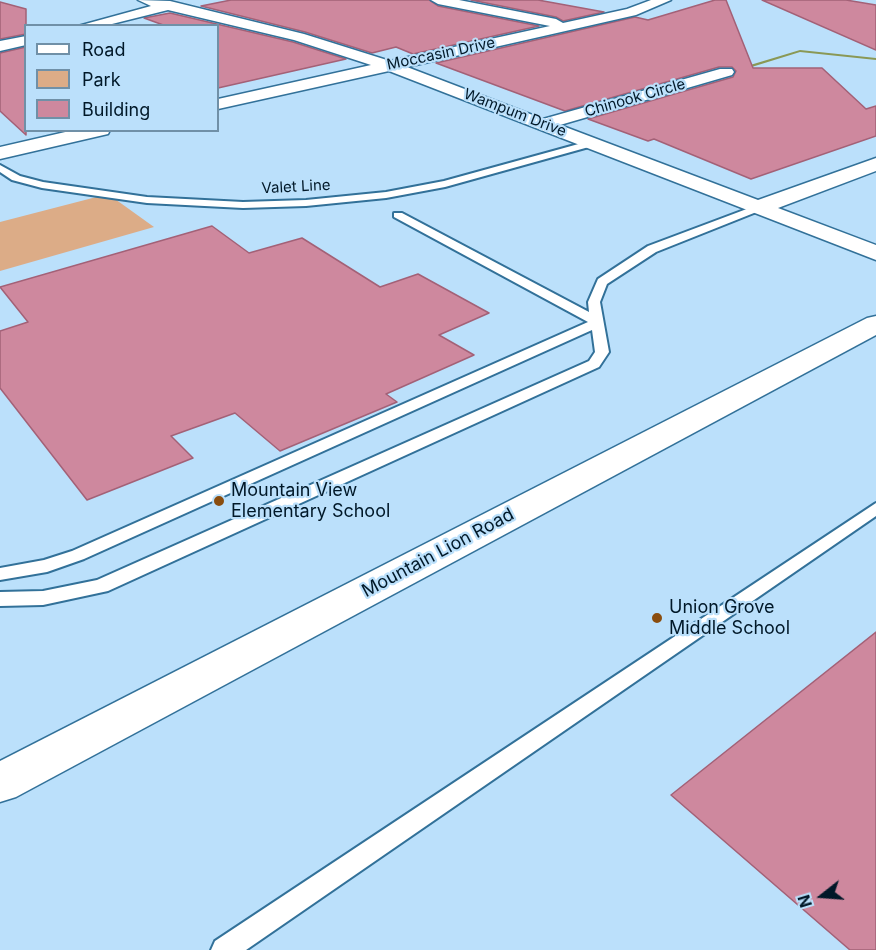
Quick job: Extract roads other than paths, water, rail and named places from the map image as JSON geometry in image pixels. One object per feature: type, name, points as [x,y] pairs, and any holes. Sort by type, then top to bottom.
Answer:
[{"type":"street","name":"Wampum Drive","points":[[145,0],[309,40],[390,66],[876,253]]},
{"type":"street","points":[[93,24],[190,0]]},
{"type":"street","points":[[438,0],[570,26]]},
{"type":"street","name":"Moccasin Drive","points":[[219,104],[631,12],[664,0]]},
{"type":"street","points":[[0,46],[24,40]]},
{"type":"street","name":"Chinook Circle","points":[[544,124],[726,72]]},
{"type":"street","points":[[0,153],[92,132]]},
{"type":"street","points":[[760,207],[876,164]]},
{"type":"street","name":"Mountain Lion Road","points":[[0,783],[876,324]]},
{"type":"lane","name":"Valet Line","points":[[0,168],[16,178],[42,185],[147,200],[234,205],[306,203],[386,195],[445,184],[592,143]]},
{"type":"lane","points":[[0,599],[43,597],[101,586],[594,364],[602,352],[594,302],[602,282],[652,249],[760,207]]},
{"type":"lane","points":[[398,216],[598,322]]},
{"type":"lane","points":[[0,574],[47,566],[78,555],[598,322]]},
{"type":"lane","points":[[224,950],[876,508]]},
{"type":"waterway","points":[[740,69],[800,51],[876,59]]},
{"type":"place","name":"Mountain View Elementary School","points":[[219,501]]},
{"type":"place","name":"Union Grove Middle School","points":[[657,618]]}]
